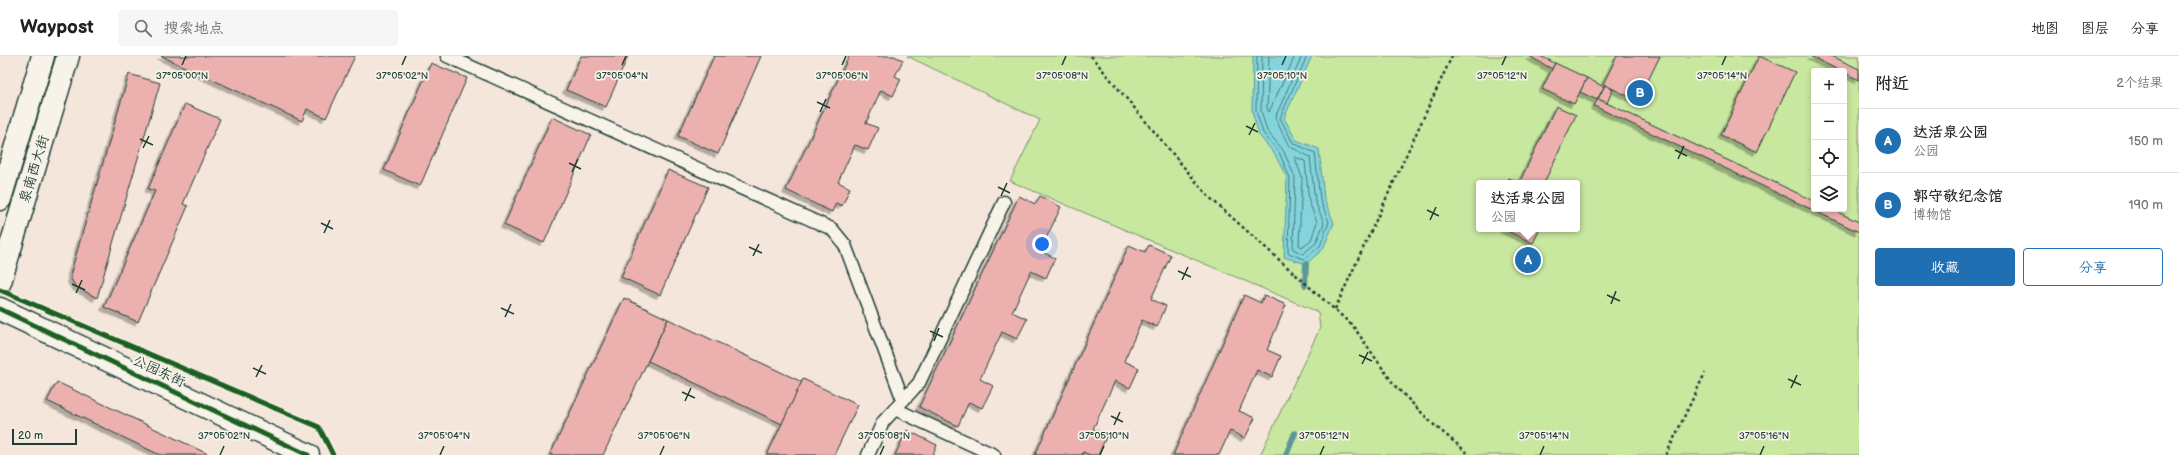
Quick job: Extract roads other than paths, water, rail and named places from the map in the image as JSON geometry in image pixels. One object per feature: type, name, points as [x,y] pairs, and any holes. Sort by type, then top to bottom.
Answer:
[{"type":"main road","name":"泉南西大街","points":[[0,199],[43,56]]},
{"type":"main road","name":"泉南西大街","points":[[0,282],[68,56]]},
{"type":"main road","name":"公园东街","points":[[0,309],[308,455]]},
{"type":"lane","points":[[447,56],[832,229],[845,245],[899,405],[994,455]]},
{"type":"lane","points":[[868,455],[883,422],[919,383],[1004,202]]},
{"type":"water","points":[[1253,56],[1312,56],[1284,118],[1296,140],[1319,149],[1324,199],[1334,223],[1323,249],[1306,264],[1284,257],[1287,178],[1275,155],[1259,135],[1252,111]]},
{"type":"waterway","points":[[1305,285],[1306,264]]},
{"type":"waterway","points":[[1286,455],[1295,433]]},
{"type":"place","name":"郭守敬纪念馆","points":[[1640,93]]},
{"type":"place","name":"达活泉公园","points":[[1528,260]]}]
